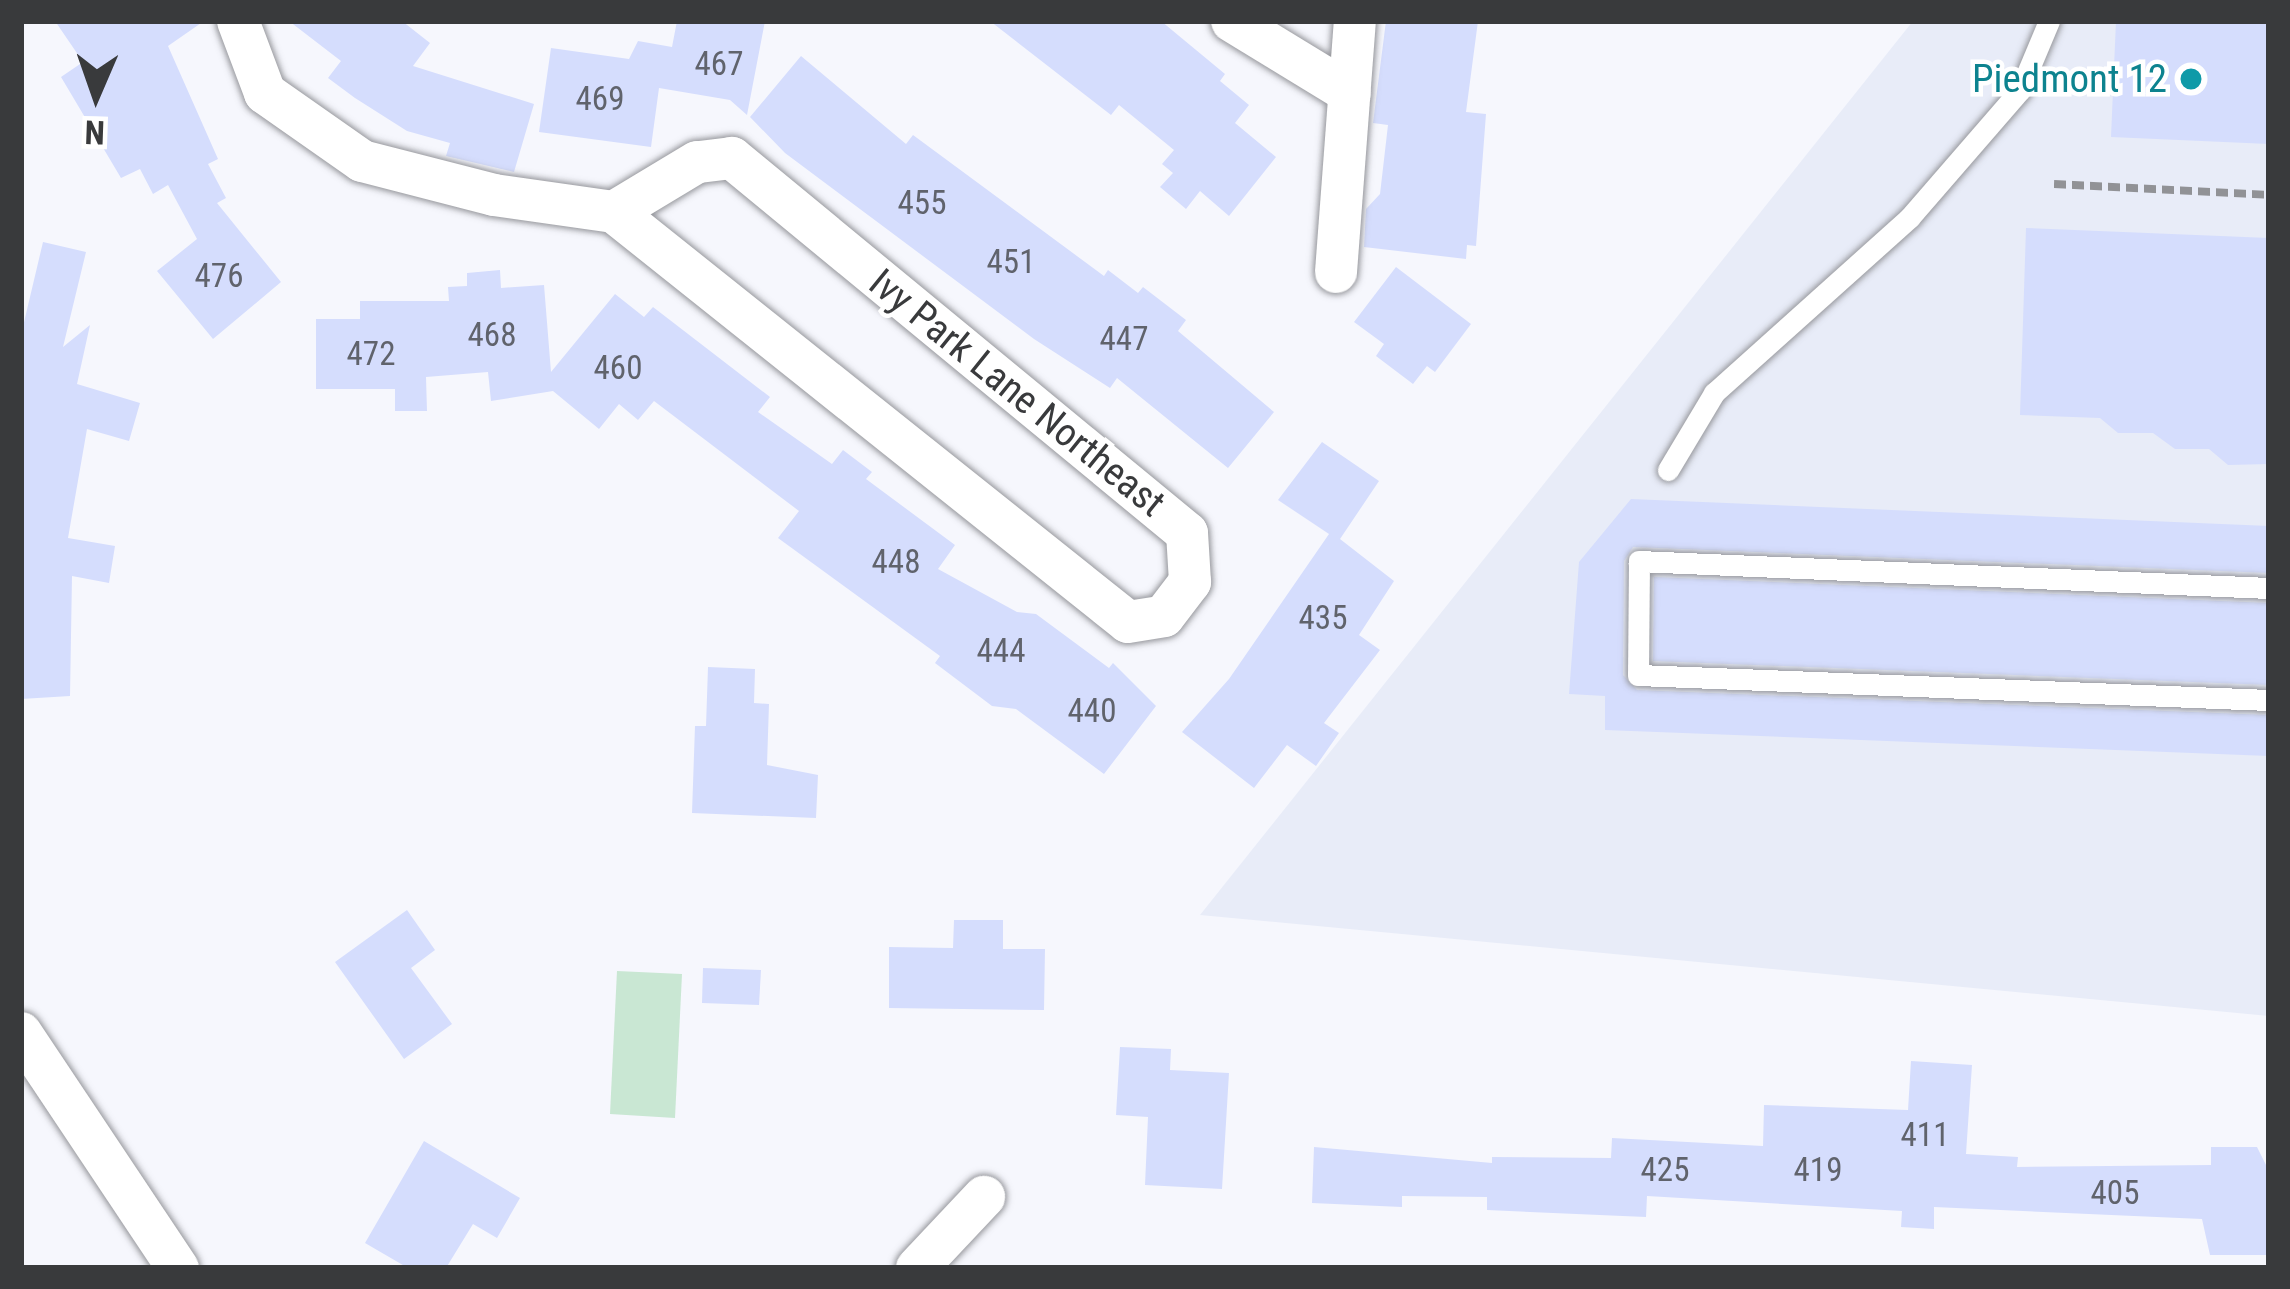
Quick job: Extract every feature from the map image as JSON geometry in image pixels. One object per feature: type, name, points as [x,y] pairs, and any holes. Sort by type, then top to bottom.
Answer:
[{"type":"street","points":[[238,21],[265,93],[362,161],[494,195],[614,212]]},
{"type":"street","points":[[1232,21],[1350,93]]},
{"type":"street","points":[[1336,272],[1355,21]]},
{"type":"street","name":"Ivy Park Lane Northeast","points":[[732,158],[1187,533],[1190,582],[1165,616],[1128,622],[614,212],[697,162],[732,158]]},
{"type":"street","points":[[21,1033],[178,1268]]},
{"type":"street","points":[[917,1268],[984,1197]]},
{"type":"lane","points":[[1668,470],[1714,393],[1910,217],[2020,90],[2049,21]]},
{"type":"lane","points":[[2269,588],[1640,561],[1638,675],[2269,700]]},
{"type":"path","points":[[2054,184],[2269,195]]},
{"type":"shaded area","points":[[1913,21],[2269,21],[2269,1016],[1200,915]]},
{"type":"green space","points":[[617,971],[682,974],[675,1118],[610,1114]]},
{"type":"building","points":[[55,21],[204,21],[168,46],[218,159],[208,164],[226,198],[217,203],[281,282],[213,339],[157,271],[197,239],[168,185],[153,194],[140,169],[121,178],[61,77],[83,62]]},
{"type":"building","points":[[289,21],[402,21],[430,43],[413,66],[534,104],[514,172],[446,156],[450,143],[407,131],[355,98],[328,78],[341,61]]},
{"type":"building","points":[[677,21],[765,21],[747,115],[730,100],[659,88],[651,147],[539,132],[551,48],[629,59],[638,41],[672,47]]},
{"type":"building","points":[[990,21],[1161,21],[1225,74],[1220,81],[1249,105],[1235,123],[1276,157],[1229,216],[1200,191],[1186,209],[1160,187],[1173,173],[1162,164],[1174,150],[1119,105],[1111,115]]},
{"type":"building","points":[[1386,21],[1478,21],[1466,112],[1486,114],[1476,246],[1467,245],[1466,259],[1364,247],[1366,209],[1380,194],[1388,125],[1373,123]]},
{"type":"building","name":"Piedmont 12","points":[[2116,21],[2269,21],[2269,144],[2111,137]]},
{"type":"building","points":[[801,56],[906,144],[913,135],[1104,276],[1108,270],[1138,293],[1143,287],[1186,320],[1178,331],[1274,412],[1228,468],[1117,378],[1110,388],[1034,339],[785,153],[750,117]]},
{"type":"building","points":[[2026,228],[2269,238],[2269,464],[2228,465],[2209,449],[2175,449],[2153,433],[2118,433],[2100,418],[2020,415]]},
{"type":"building","points":[[43,242],[86,252],[63,347],[90,325],[77,384],[140,403],[129,441],[87,429],[68,538],[115,546],[109,583],[72,576],[70,696],[21,699],[21,335]]},
{"type":"building","points":[[1396,267],[1471,324],[1435,372],[1427,366],[1413,384],[1376,356],[1384,344],[1354,322]]},
{"type":"building","points":[[500,270],[501,288],[544,285],[551,372],[615,294],[644,317],[653,307],[770,397],[758,412],[832,464],[843,450],[872,472],[866,479],[955,545],[938,569],[1017,612],[1036,614],[1109,668],[1113,663],[1156,706],[1104,774],[1016,709],[992,706],[935,663],[940,656],[778,538],[799,511],[654,401],[638,420],[619,404],[599,429],[553,391],[491,401],[488,372],[426,377],[427,411],[395,411],[395,389],[316,389],[316,319],[360,319],[360,301],[449,301],[448,287],[467,286],[467,273]]},
{"type":"building","points":[[1322,442],[1379,481],[1340,539],[1394,581],[1359,635],[1380,650],[1324,723],[1339,733],[1316,766],[1287,745],[1254,788],[1182,732],[1229,679],[1329,534],[1278,500]]},
{"type":"building","points":[[1631,499],[2269,526],[2269,573],[1633,547],[1624,561],[1623,675],[1637,690],[2269,715],[2269,756],[1605,730],[1605,696],[1569,694],[1579,562]]},
{"type":"building","points":[[1654,577],[2269,603],[2269,685],[1653,661]]},
{"type":"building","points":[[708,667],[755,669],[754,703],[769,704],[767,765],[818,775],[816,818],[692,813],[695,726],[706,726]]},
{"type":"building","points":[[407,910],[435,950],[411,968],[452,1024],[404,1059],[335,962]]},
{"type":"building","points":[[954,920],[1003,920],[1003,949],[1045,949],[1044,1010],[889,1008],[889,947],[953,948]]},
{"type":"building","points":[[703,968],[761,970],[759,1005],[702,1003]]},
{"type":"building","points":[[1120,1047],[1171,1049],[1170,1070],[1229,1073],[1222,1189],[1145,1185],[1148,1117],[1116,1115]]},
{"type":"building","points":[[1911,1061],[1972,1065],[1966,1154],[2018,1157],[2017,1167],[2211,1165],[2211,1147],[2257,1147],[2269,1171],[2269,1255],[2210,1255],[2202,1219],[1934,1207],[1934,1229],[1901,1227],[1902,1211],[1647,1196],[1646,1217],[1487,1210],[1487,1197],[1402,1196],[1402,1207],[1312,1203],[1314,1147],[1492,1163],[1492,1157],[1611,1158],[1612,1138],[1763,1146],[1764,1105],[1908,1110]]},
{"type":"building","points":[[424,1141],[520,1198],[497,1238],[473,1224],[446,1268],[408,1268],[365,1243]]},
{"type":"place","name":"Piedmont 12","points":[[2191,79]]}]
